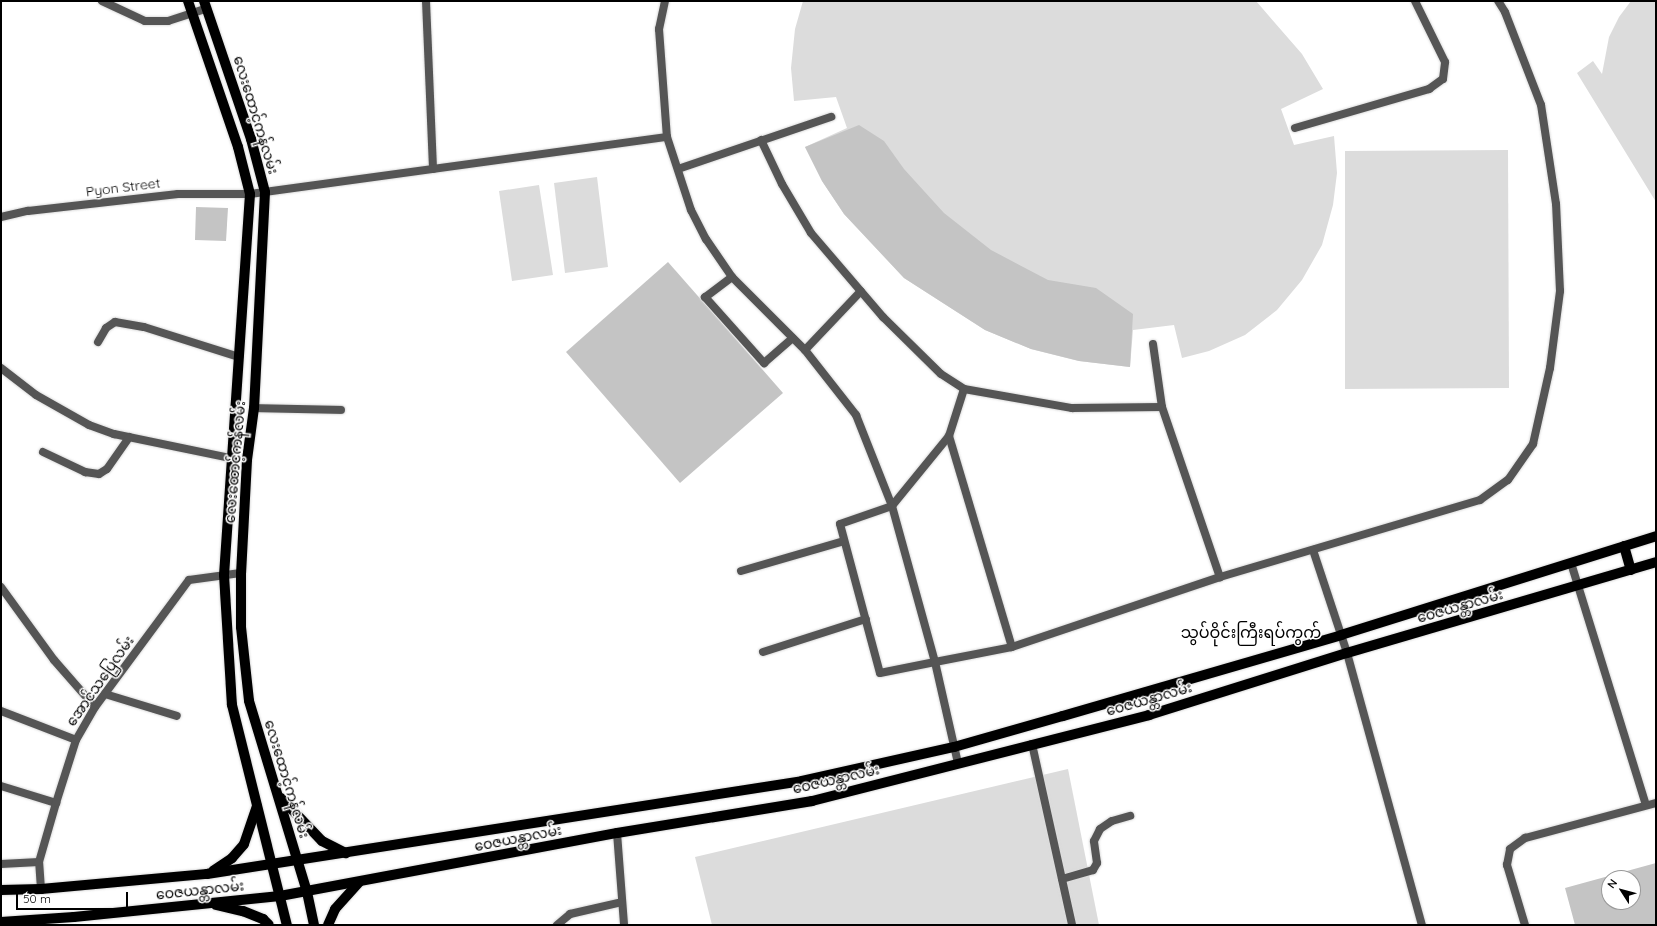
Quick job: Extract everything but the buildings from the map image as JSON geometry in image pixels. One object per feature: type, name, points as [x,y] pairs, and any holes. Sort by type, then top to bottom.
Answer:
[{"type":"main road","name":"လေးထောင့်ကန်လမ်း","points":[[188,1],[191,14],[238,147],[250,194],[239,357],[230,458],[224,576],[232,706],[287,925]]},
{"type":"main road","name":"လေးထောင့်ကန်လမ်း","points":[[205,5],[249,133],[265,192],[254,408],[247,460],[241,573],[241,627],[249,701],[298,860],[314,925]]},
{"type":"main road","points":[[246,260],[261,262]]},
{"type":"main road","points":[[235,408],[254,408]]},
{"type":"main road","name":"ဝေဇယန္တာလမ်း","points":[[1,890],[41,889],[207,874],[802,781],[954,747],[1341,635],[1656,536]]},
{"type":"main road","points":[[1624,546],[1631,570]]},
{"type":"main road","name":"ဝေဇယန္တာလမ်း","points":[[1,922],[74,917],[307,892],[617,833],[812,801],[1149,715],[1347,653],[1578,587],[1656,562]]},
{"type":"main road","points":[[278,795],[322,841],[346,853]]},
{"type":"main road","points":[[207,874],[223,866],[244,844],[257,804]]},
{"type":"main road","points":[[328,925],[336,909],[358,882]]},
{"type":"main road","points":[[208,903],[243,911],[263,919],[269,925]]},
{"type":"street","points":[[102,1],[145,21],[168,21],[191,14],[205,5]]},
{"type":"street","points":[[426,1],[433,169]]},
{"type":"street","points":[[665,1],[659,29],[668,137],[691,210],[706,239],[732,276],[805,350],[856,415],[892,506],[935,662],[958,763]]},
{"type":"street","points":[[1296,128],[1429,89],[1443,78],[1446,62],[1415,1]]},
{"type":"street","points":[[964,389],[949,436],[892,506],[840,524],[880,673],[1012,647],[1220,577],[1480,500],[1508,480],[1533,444],[1550,368],[1560,291],[1556,204],[1541,105],[1505,12],[1498,1]]},
{"type":"street","points":[[678,169],[761,140],[831,118]]},
{"type":"street","name":"Pyon Street","points":[[1,217],[28,211],[178,194],[250,194],[668,137]]},
{"type":"street","points":[[761,140],[782,184],[811,233],[883,317],[941,374],[964,389],[1072,408],[1162,407]]},
{"type":"street","points":[[732,276],[706,297],[764,364],[793,338]]},
{"type":"street","points":[[805,350],[861,291]]},
{"type":"street","points":[[98,342],[106,328],[115,322],[144,327],[239,357]]},
{"type":"street","points":[[1153,344],[1162,407],[1220,577]]},
{"type":"street","points":[[1,368],[36,395],[76,417],[114,434],[230,458]]},
{"type":"street","points":[[254,408],[341,410]]},
{"type":"street","points":[[949,436],[1012,647]]},
{"type":"street","points":[[43,452],[85,472],[99,474],[107,469],[128,437]]},
{"type":"street","points":[[741,571],[844,541]]},
{"type":"street","points":[[1313,550],[1347,653],[1422,925]]},
{"type":"street","points":[[1571,563],[1646,805]]},
{"type":"street","name":"အောင်သပြေလမ်း","points":[[41,889],[39,862],[56,803],[76,740],[96,707],[189,580],[241,573]]},
{"type":"street","points":[[1,587],[54,660],[96,707]]},
{"type":"street","points":[[763,652],[866,619]]},
{"type":"street","points":[[105,694],[177,716]]},
{"type":"street","points":[[1,711],[76,740]]},
{"type":"street","points":[[1032,744],[1072,925]]},
{"type":"street","points":[[1,786],[56,803]]},
{"type":"street","points":[[1525,925],[1507,865],[1510,849],[1525,838],[1656,802]]},
{"type":"street","points":[[1062,879],[1093,870],[1097,863],[1094,841],[1100,830],[1112,821],[1130,816]]},
{"type":"street","points":[[617,833],[624,925]]},
{"type":"street","points":[[1,864],[39,862]]},
{"type":"street","points":[[557,925],[570,914],[622,902]]},
{"type":"shaded area","points":[[803,1],[1256,1],[1302,54],[1323,89],[1281,109],[1294,145],[1334,136],[1337,173],[1333,205],[1322,245],[1302,280],[1277,310],[1245,335],[1209,351],[1182,358],[1174,325],[1133,330],[1130,367],[1079,361],[1031,349],[985,330],[904,278],[844,214],[822,181],[805,147],[847,128],[836,97],[794,101],[791,68],[795,29]]},
{"type":"shaded area","points":[[1631,1],[1656,1],[1656,202],[1577,73],[1593,61],[1602,74],[1609,37],[1619,17]]},
{"type":"shaded area","points":[[1508,150],[1509,388],[1345,389],[1345,151]]},
{"type":"shaded area","points":[[597,177],[608,267],[565,273],[554,183]]},
{"type":"shaded area","points":[[539,185],[553,275],[512,281],[499,191]]},
{"type":"shaded area","points":[[1068,769],[1099,925],[712,925],[695,857]]},
{"type":"district","name":"သွပ်ဝိုင်းကြီးရပ်ကွက်","points":[[1251,632]]}]
